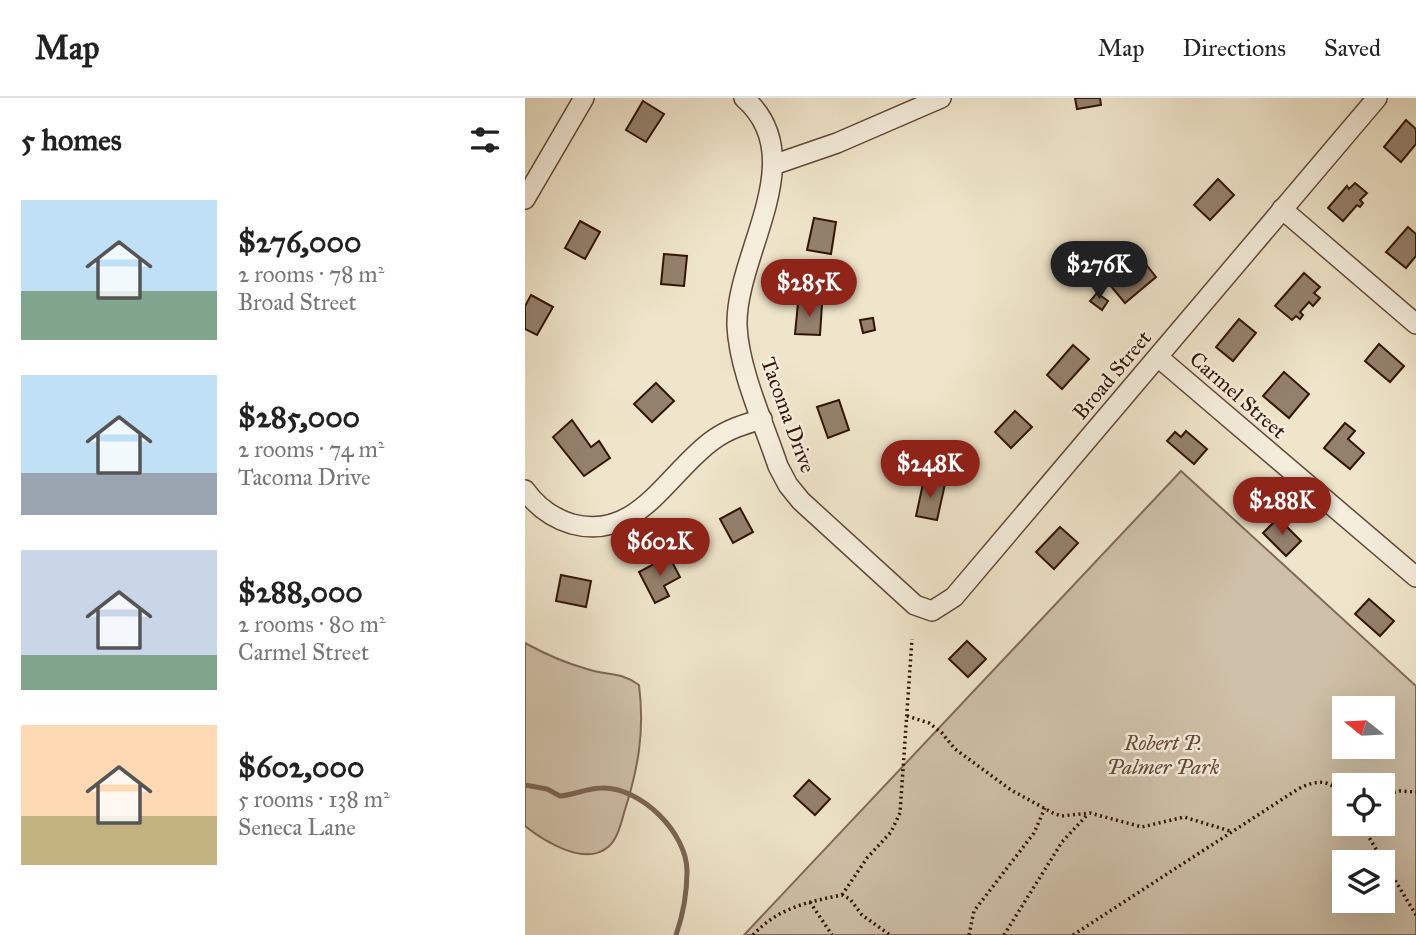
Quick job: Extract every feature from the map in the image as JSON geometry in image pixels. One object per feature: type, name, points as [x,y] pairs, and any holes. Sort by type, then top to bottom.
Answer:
[{"type":"street","points":[[525,199],[585,98]]},
{"type":"street","name":"Tacoma Drive","points":[[744,98],[768,129],[773,165],[737,324],[743,357],[782,475],[794,494],[915,605],[932,611]]},
{"type":"street","points":[[773,165],[837,143],[941,98]]},
{"type":"street","name":"Broad Street","points":[[932,611],[954,597],[1377,98]]},
{"type":"street","points":[[1282,209],[1416,324]]},
{"type":"street","name":"Carmel Street","points":[[1158,356],[1416,577]]},
{"type":"street","points":[[525,490],[544,511],[564,522],[593,527],[623,522],[643,509],[712,440],[734,428],[762,419]]},
{"type":"path","points":[[842,895],[867,858],[891,832],[900,813],[912,639]]},
{"type":"path","points":[[907,716],[929,723],[955,749],[1010,790],[1061,816],[1090,813],[1142,827],[1184,817],[1230,831]]},
{"type":"path","points":[[1073,935],[1230,831],[1314,781],[1325,781],[1332,785]]},
{"type":"path","points":[[1395,792],[1416,792]]},
{"type":"path","points":[[968,935],[974,911],[1034,833],[1045,808]]},
{"type":"path","points":[[1004,935],[1062,842],[1090,813]]},
{"type":"path","points":[[1368,836],[1416,915]]},
{"type":"path","points":[[753,935],[779,912],[842,895],[850,899],[862,915],[890,935]]},
{"type":"path","points":[[810,902],[832,935]]},
{"type":"green space","name":"Robert P. Palmer Park","points":[[1181,471],[1416,686],[1416,935],[744,935]]},
{"type":"green space","points":[[525,643],[571,664],[620,676],[639,685],[641,735],[633,781],[616,836],[608,847],[599,852],[588,854],[565,850],[525,826]]},
{"type":"building","points":[[1075,98],[1100,98],[1101,105],[1077,109]]},
{"type":"building","points":[[643,101],[664,114],[646,142],[626,130]]},
{"type":"building","points":[[1406,120],[1416,129],[1416,144],[1401,162],[1384,147]]},
{"type":"building","points":[[1218,179],[1234,195],[1210,220],[1194,205]]},
{"type":"building","points":[[1355,183],[1367,193],[1360,200],[1363,203],[1360,207],[1357,205],[1343,221],[1328,208],[1347,186],[1349,189]]},
{"type":"building","points":[[814,218],[836,222],[831,254],[807,250]]},
{"type":"building","points":[[580,221],[600,232],[585,259],[565,248]]},
{"type":"building","points":[[1408,227],[1416,234],[1416,256],[1406,268],[1386,252]]},
{"type":"building","points":[[664,254],[687,256],[684,286],[661,284]]},
{"type":"building","points":[[1145,263],[1156,277],[1125,303],[1104,278],[1117,268],[1126,279]]},
{"type":"building","points":[[1304,273],[1320,287],[1314,293],[1320,298],[1313,306],[1309,302],[1300,312],[1303,315],[1300,319],[1296,316],[1292,320],[1275,306]]},
{"type":"building","points":[[1097,293],[1108,301],[1102,310],[1090,301]]},
{"type":"building","points":[[531,295],[553,307],[537,335],[525,329],[525,306]]},
{"type":"building","points":[[798,303],[822,304],[820,335],[795,334]]},
{"type":"building","points":[[873,318],[875,330],[863,333],[860,320]]},
{"type":"building","points":[[1239,319],[1256,333],[1233,361],[1216,347]]},
{"type":"building","points":[[1379,344],[1404,366],[1390,382],[1365,361]]},
{"type":"building","points":[[1073,345],[1089,359],[1062,389],[1047,375]]},
{"type":"building","points":[[1284,372],[1309,394],[1289,418],[1263,396]]},
{"type":"building","points":[[656,383],[674,401],[652,422],[634,404]]},
{"type":"building","points":[[839,400],[849,430],[828,438],[817,407]]},
{"type":"building","points":[[1015,411],[1032,427],[1011,448],[995,432]]},
{"type":"building","points":[[572,420],[591,447],[599,441],[610,458],[584,476],[553,437]]},
{"type":"building","points":[[1345,423],[1355,431],[1348,439],[1364,453],[1350,469],[1324,448]]},
{"type":"building","points":[[1186,431],[1207,449],[1194,464],[1167,441],[1175,432],[1181,437]]},
{"type":"building","points":[[924,479],[945,484],[937,520],[916,516]]},
{"type":"building","points":[[740,508],[753,532],[733,543],[720,519]]},
{"type":"building","points":[[1278,518],[1301,541],[1286,556],[1263,533]]},
{"type":"building","points":[[1060,527],[1078,543],[1054,569],[1036,552]]},
{"type":"building","points":[[669,556],[680,577],[664,586],[669,596],[655,603],[639,572]]},
{"type":"building","points":[[561,575],[591,581],[586,607],[556,601]]},
{"type":"building","points":[[1369,599],[1394,621],[1380,636],[1355,614]]},
{"type":"building","points":[[967,641],[986,659],[968,677],[949,659]]},
{"type":"building","points":[[809,780],[830,799],[815,815],[794,796]]},
{"type":"waterway","points":[[525,785],[547,789],[560,796],[597,788],[617,790],[632,795],[659,815],[679,842],[685,856],[686,887],[676,935]]}]
